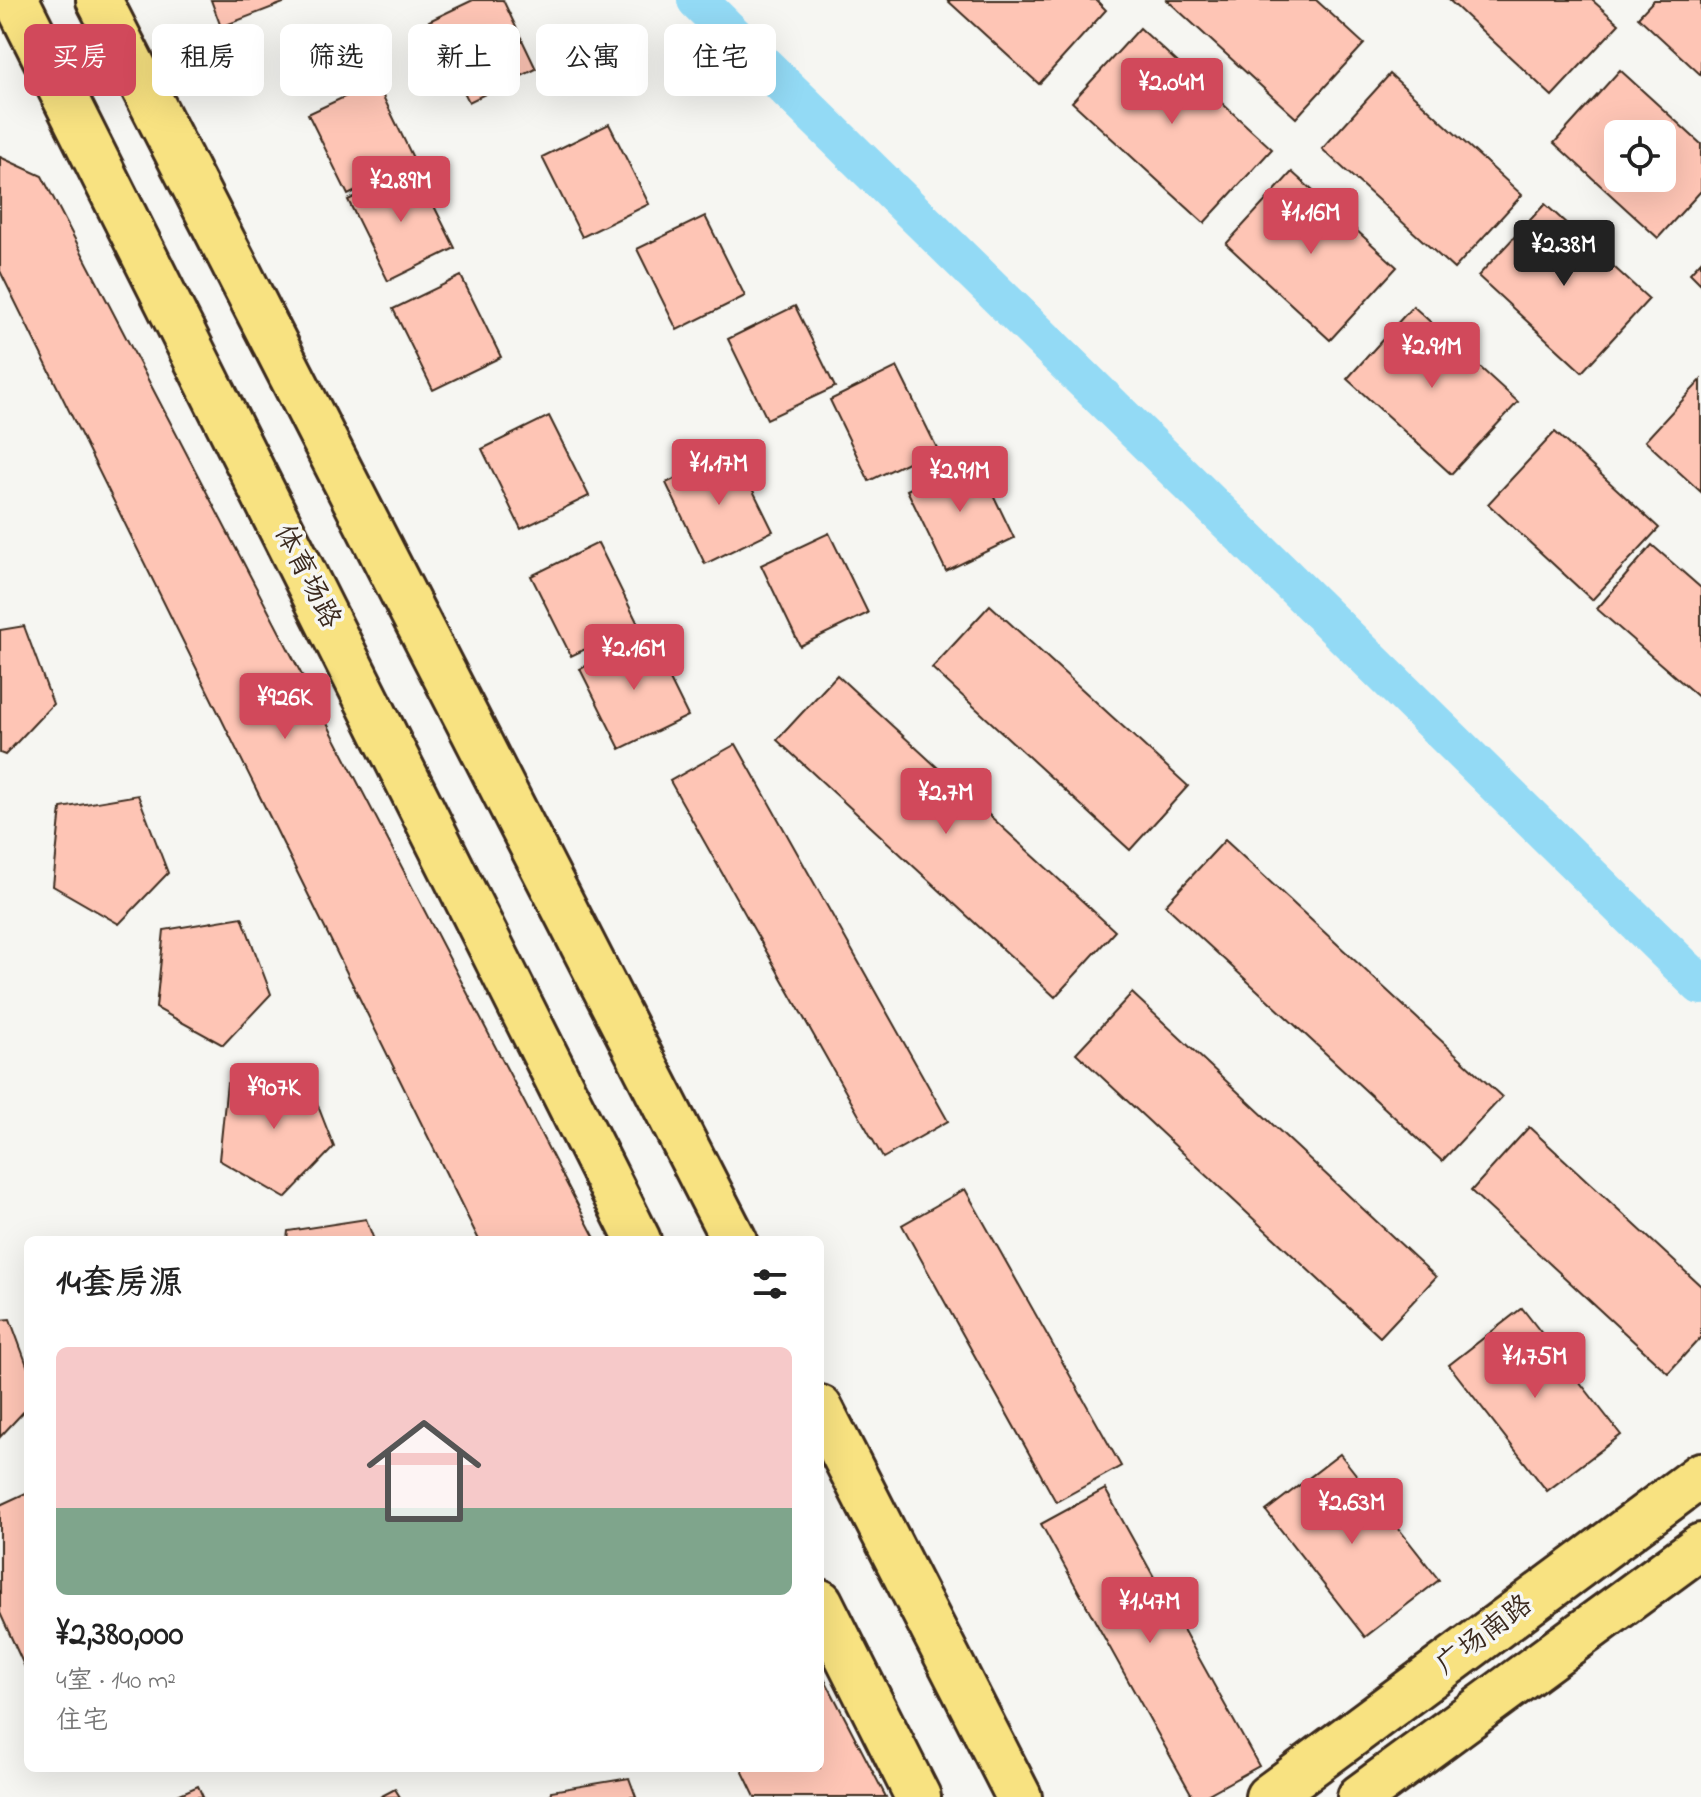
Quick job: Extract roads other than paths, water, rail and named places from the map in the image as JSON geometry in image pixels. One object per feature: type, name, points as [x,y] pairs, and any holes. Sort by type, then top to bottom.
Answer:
[{"type":"main road","name":"体育场路","points":[[16,0],[636,1236]]},
{"type":"main road","points":[[99,0],[732,1236]]},
{"type":"main road","points":[[824,1416],[1019,1797]]},
{"type":"main road","name":"广场南路","points":[[1268,1797],[1701,1475]]},
{"type":"main road","name":"广场南路","points":[[1360,1797],[1701,1546]]},
{"type":"main road","points":[[824,1610],[918,1797]]},
{"type":"waterway","points":[[697,0],[1701,985]]}]
